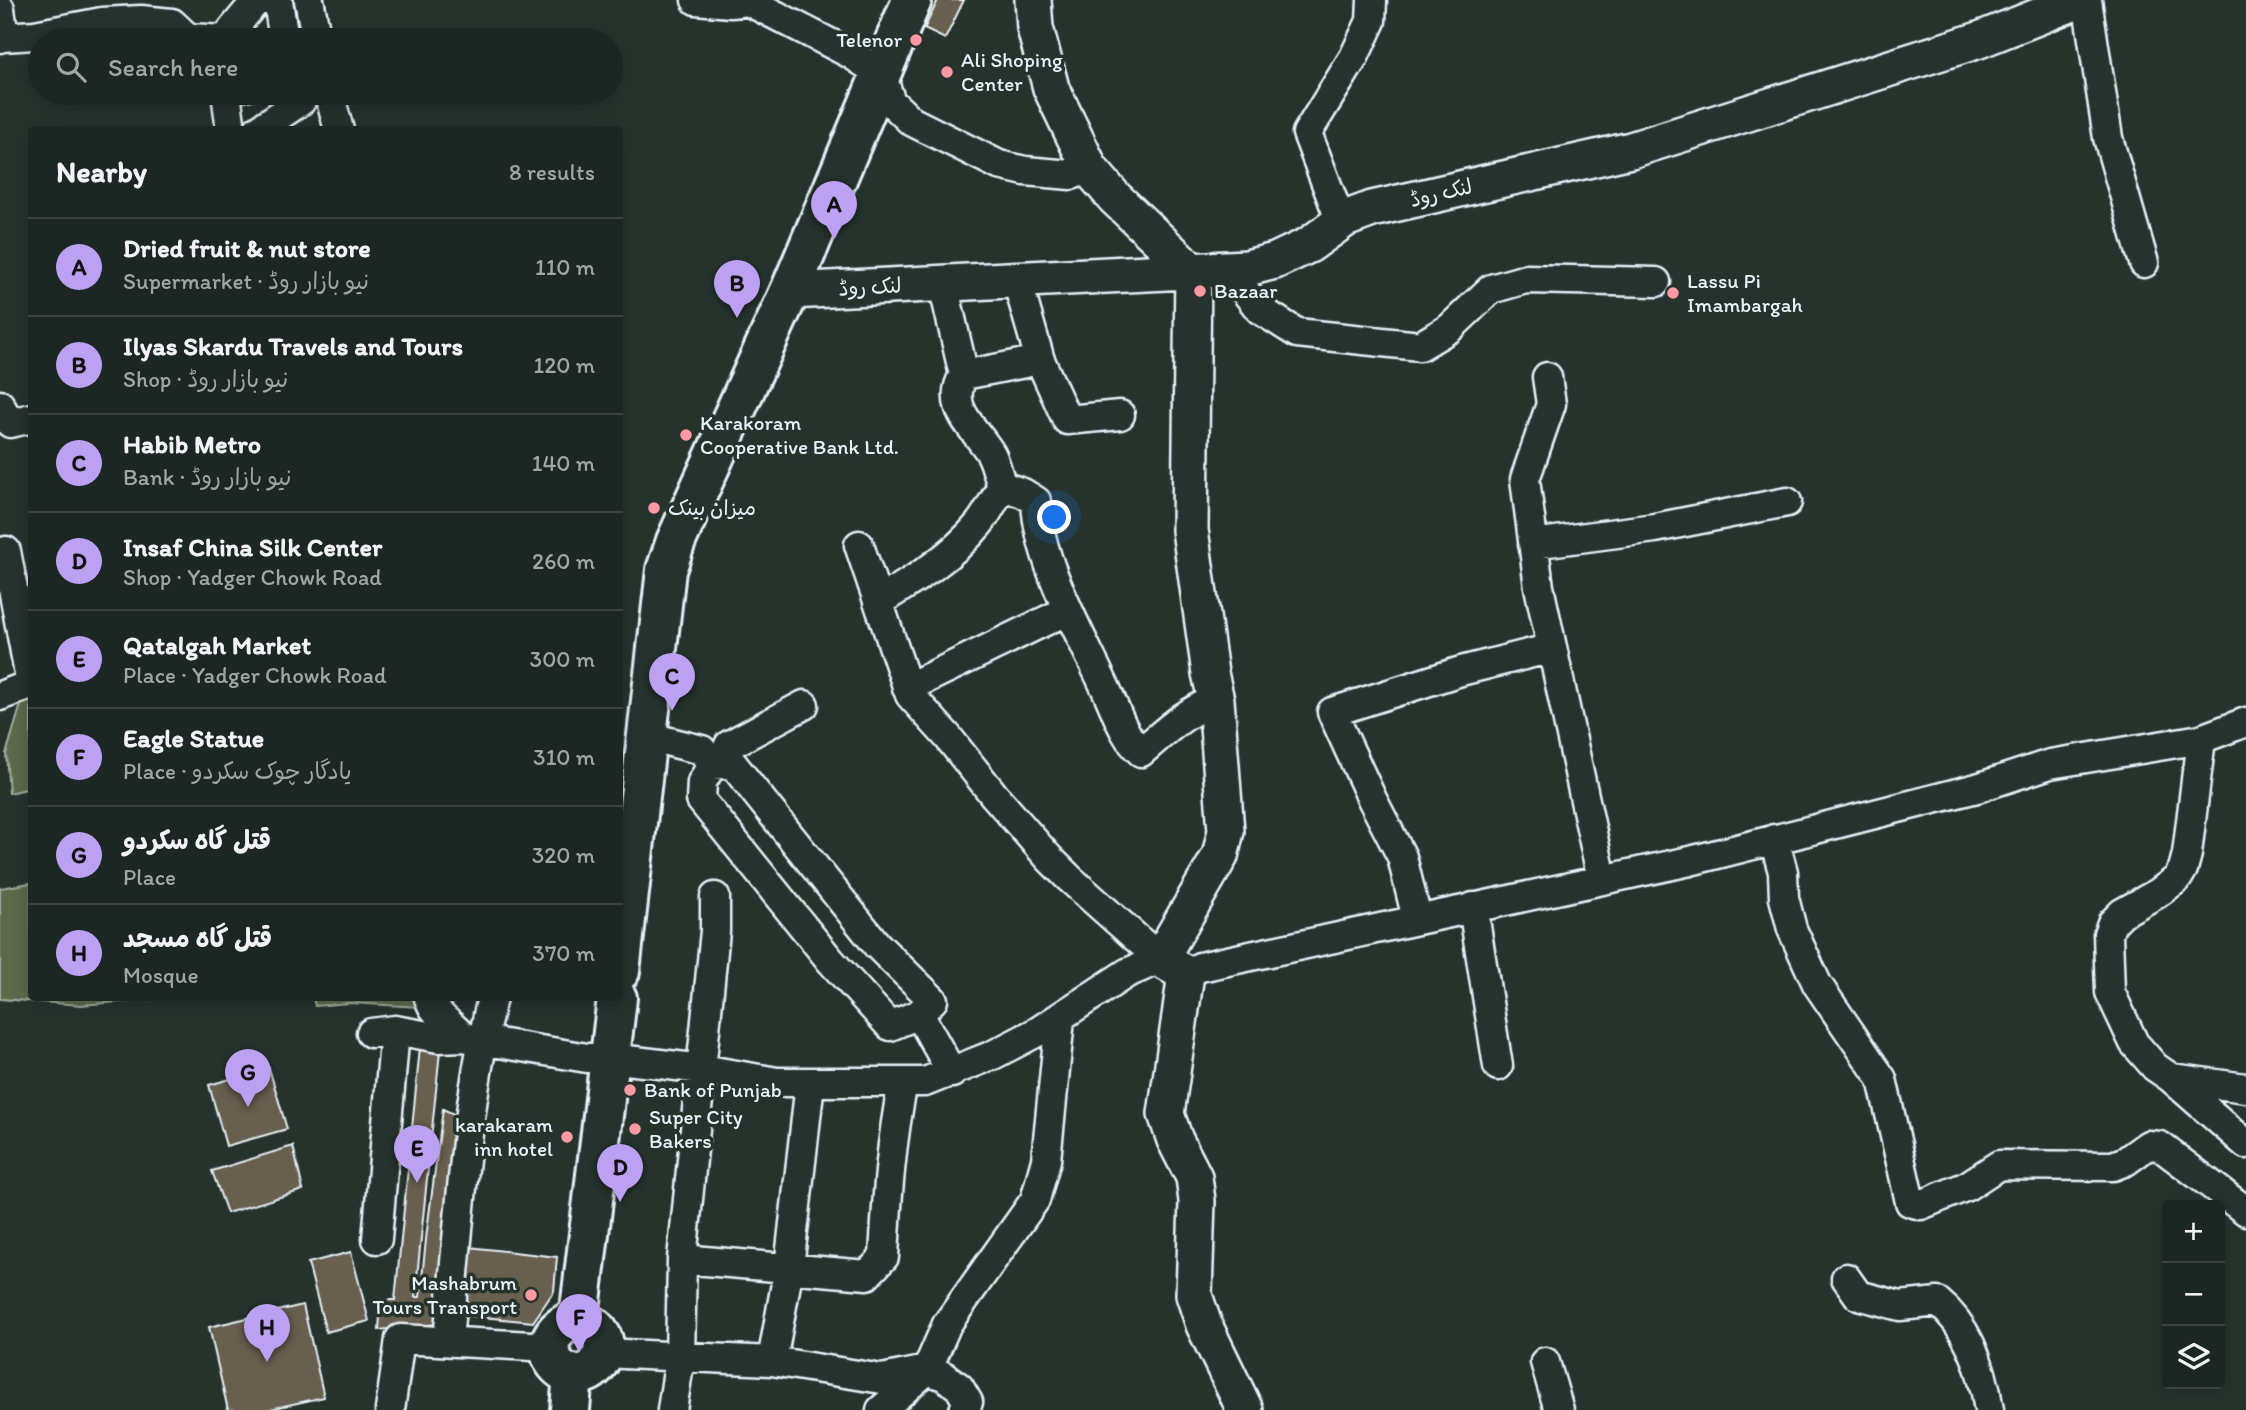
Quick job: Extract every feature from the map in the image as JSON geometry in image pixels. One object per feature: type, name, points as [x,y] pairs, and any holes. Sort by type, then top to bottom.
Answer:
[{"type":"highway","points":[[623,898],[624,874],[646,736],[666,570],[676,541],[790,291],[912,0]]},
{"type":"highway","points":[[579,1318],[617,1001]]},
{"type":"highway","points":[[579,1318],[596,1327],[601,1335],[604,1353],[594,1368],[586,1373],[564,1377],[553,1333],[560,1325],[579,1318]]},
{"type":"main road","points":[[1033,0],[1035,28],[1051,88],[1090,169],[1115,198],[1193,272],[1190,530],[1216,700],[1226,831],[1220,856],[1173,966],[1166,1114],[1175,1140],[1194,1177],[1197,1201],[1194,1295],[1204,1325],[1245,1410]]},
{"type":"main road","name":"لنک روڈ","points":[[790,291],[1193,272],[1275,261],[1309,245],[1341,222],[1371,209],[1631,150],[1979,40],[2080,0]]},
{"type":"street","points":[[235,28],[282,0]]},
{"type":"street","points":[[282,0],[283,28]]},
{"type":"street","points":[[282,0],[306,28]]},
{"type":"street","points":[[696,0],[731,3],[748,1],[851,54],[881,74],[891,102],[911,121],[999,165],[1025,171],[1071,175],[1090,169]]},
{"type":"street","points":[[1341,222],[1307,133],[1354,57],[1371,21],[1372,0]]},
{"type":"street","points":[[2087,0],[2108,138],[2144,263]]},
{"type":"street","points":[[0,9],[4,30],[1,38],[28,36]]},
{"type":"street","points":[[71,28],[102,22],[141,20],[172,23],[177,28]]},
{"type":"street","points":[[228,105],[230,126]]},
{"type":"street","points":[[264,126],[295,105]]},
{"type":"street","points":[[332,105],[338,126]]},
{"type":"street","points":[[1228,269],[1259,309],[1297,332],[1420,346],[1450,328],[1490,289],[1526,279],[1656,282]]},
{"type":"street","points":[[1017,280],[1040,360],[1067,420],[1120,415]]},
{"type":"street","points":[[943,284],[964,375],[959,383],[958,400],[962,414],[991,454],[1002,486]]},
{"type":"street","points":[[964,375],[1040,360]]},
{"type":"street","points":[[1547,377],[1551,404],[1525,479],[1538,587],[1602,879]]},
{"type":"street","points":[[0,405],[10,423],[28,419]]},
{"type":"street","points":[[1002,486],[1023,493],[1036,502],[1037,522],[1068,610],[1106,688],[1121,726],[1141,752],[1175,721],[1216,700]]},
{"type":"street","points":[[878,602],[927,572],[948,554],[979,524],[1002,486]]},
{"type":"street","points":[[1533,544],[1655,528],[1787,502]]},
{"type":"street","points":[[859,545],[910,695],[1049,858],[1173,966]]},
{"type":"street","points":[[6,551],[28,668]]},
{"type":"street","points":[[907,688],[1068,610]]},
{"type":"street","points":[[1418,919],[1402,857],[1332,712],[1461,671],[1552,648]]},
{"type":"street","points":[[0,695],[28,685]]},
{"type":"street","points":[[646,736],[702,750],[722,764],[877,945],[933,1000],[919,1014],[890,1026],[830,960],[701,800],[702,782],[722,764],[729,745],[804,705]]},
{"type":"street","points":[[377,1239],[383,1032],[472,1039],[587,1058],[610,1058],[702,1069],[777,1082],[925,1082],[993,1055],[1059,1019],[1127,973],[1173,966],[1200,967],[1602,879],[1977,788],[2050,764],[2201,739],[2246,722]]},
{"type":"street","points":[[2201,739],[2183,869],[2177,880],[2122,913],[2112,923],[2108,934],[2110,992],[2134,1042],[2155,1067],[2246,1144]]},
{"type":"street","points":[[1774,839],[1783,872],[1784,898],[1792,929],[1817,984],[1882,1079],[1910,1202],[1921,1205],[1944,1196],[1967,1186],[1999,1165],[2113,1166],[2126,1161],[2148,1145],[2160,1146],[2246,1211]]},
{"type":"street","points":[[672,1410],[680,1358],[682,1259],[715,931],[715,897]]},
{"type":"street","points":[[1473,907],[1498,1066]]},
{"type":"street","points":[[430,1001],[431,1008],[472,1039]]},
{"type":"street","points":[[448,1340],[472,1039],[491,1001]]},
{"type":"street","points":[[919,1014],[951,1073]]},
{"type":"street","points":[[881,1410],[927,1370],[947,1324],[1035,1200],[1046,1160],[1059,1019]]},
{"type":"street","points":[[2171,1078],[2246,1088]]},
{"type":"street","points":[[772,1361],[789,1267],[810,1083]]},
{"type":"street","points":[[682,1259],[867,1275],[884,1257],[893,1133],[903,1083]]},
{"type":"street","points":[[1846,1278],[1858,1295],[1900,1306],[1938,1302],[1950,1312],[1968,1337],[1989,1410]]},
{"type":"street","points":[[390,1410],[400,1339],[448,1340],[564,1377]]},
{"type":"street","points":[[604,1353],[772,1361],[882,1379],[927,1370],[944,1376],[959,1387],[968,1402],[964,1410]]},
{"type":"street","points":[[1545,1362],[1559,1410]]},
{"type":"green space","points":[[28,698],[28,789],[9,793],[6,754],[22,701]]},
{"type":"green space","points":[[28,883],[28,1001],[131,1001],[81,1005],[0,999],[0,888]]},
{"type":"green space","points":[[314,1001],[419,1001],[420,1007],[349,1003],[315,1006]]},
{"type":"building","points":[[938,0],[964,0],[945,39],[924,29]]},
{"type":"building","points":[[421,1037],[441,1041],[415,1297],[420,1297],[443,1109],[460,1117],[437,1324],[379,1330],[381,1300],[395,1300]]},
{"type":"building","points":[[269,1068],[287,1129],[226,1146],[209,1085]]},
{"type":"building","points":[[293,1146],[303,1190],[227,1213],[212,1171]]},
{"type":"building","points":[[469,1247],[557,1257],[554,1291],[533,1322],[461,1315]]},
{"type":"building","points":[[351,1252],[369,1321],[326,1332],[308,1263]]},
{"type":"building","points":[[303,1305],[324,1397],[266,1410],[228,1410],[209,1327]]},
{"type":"place","name":"Telenor","points":[[916,40]]},
{"type":"place","name":"Ali Shoping Center","points":[[947,72]]},
{"type":"place","name":"Dried fruit & nut store","points":[[834,239]]},
{"type":"place","name":"Bazaar","points":[[1200,291]]},
{"type":"place","name":"Lassu Pi Imambargah","points":[[1673,293]]},
{"type":"place","name":"Ilyas Skardu Travels and Tours","points":[[737,318]]},
{"type":"place","name":"Karakoram Cooperative Bank Ltd.","points":[[686,435]]},
{"type":"place","name":"میزان بینک","points":[[654,508]]},
{"type":"place","name":"Habib Metro","points":[[672,711]]},
{"type":"place","name":"Bank of Punjab","points":[[630,1090]]},
{"type":"place","name":"قتل گاہ سکردو","points":[[248,1107]]},
{"type":"place","name":"Super City Bakers","points":[[635,1129]]},
{"type":"place","name":"karakaram inn hotel","points":[[567,1137]]},
{"type":"place","name":"Qatalgah Market","points":[[417,1183]]},
{"type":"place","name":"Insaf China Silk Center","points":[[620,1202]]},
{"type":"place","name":"Mashabrum Tours Transport","points":[[531,1295]]},
{"type":"place","name":"Eagle Statue","points":[[579,1352]]},
{"type":"place","name":"قتل گاہ مسجد","points":[[267,1362]]}]
